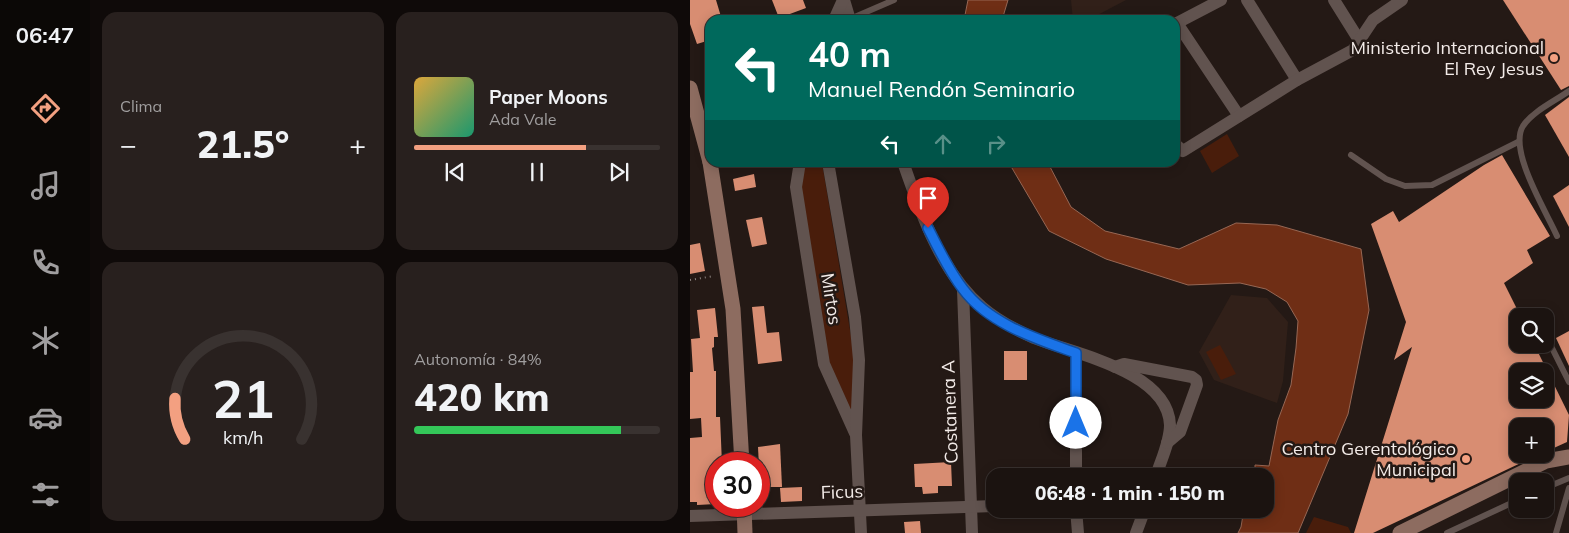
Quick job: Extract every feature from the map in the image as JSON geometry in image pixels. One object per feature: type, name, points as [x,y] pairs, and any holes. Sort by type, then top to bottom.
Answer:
[{"type":"street","points":[[843,0],[849,15]]},
{"type":"street","points":[[836,15],[843,0]]},
{"type":"street","points":[[1180,22],[1221,0]]},
{"type":"street","points":[[1247,0],[1297,80]]},
{"type":"street","points":[[1334,0],[1360,40]]},
{"type":"street","points":[[1180,148],[1183,151],[1297,80],[1353,50],[1373,20],[1402,0]]},
{"type":"street","points":[[1180,30],[1239,116]]},
{"type":"street","points":[[690,88],[705,144]]},
{"type":"street","points":[[711,167],[733,309],[741,452]]},
{"type":"street","name":"Mirtos","points":[[799,167],[796,186],[824,364],[856,435]]},
{"type":"street","name":"Mirtos","points":[[829,167],[855,317],[860,368],[856,435],[861,533]]},
{"type":"street","points":[[905,167],[928,228],[963,290],[990,313],[1014,328],[1115,367],[1140,380],[1159,397],[1169,419],[1167,443],[1159,468]]},
{"type":"street","name":"Costanera A","points":[[963,290],[972,533]]},
{"type":"street","points":[[1076,353],[1076,468]]},
{"type":"street","points":[[1115,367],[1124,364],[1192,377],[1196,380],[1197,385],[1180,432],[1167,443]]},
{"type":"street","points":[[1400,533],[1546,460],[1569,457]]},
{"type":"street","name":"Ficus","points":[[770,510],[986,506]]},
{"type":"street","name":"Ficus","points":[[690,516],[705,514]]},
{"type":"street","points":[[744,517],[745,533]]},
{"type":"street","points":[[1077,518],[1078,533]]},
{"type":"street","points":[[1136,533],[1142,518]]},
{"type":"lane","points":[[859,15],[894,0]]},
{"type":"lane","points":[[1557,236],[1523,161],[1518,142],[1522,127],[1528,119],[1569,91]]},
{"type":"lane","points":[[1352,155],[1386,179],[1405,186],[1432,185],[1518,142]]},
{"type":"lane","points":[[1554,352],[1569,382]]},
{"type":"lane","points":[[1554,484],[1569,478]]},
{"type":"lane","points":[[1556,533],[1569,488]]},
{"type":"lane","points":[[1447,533],[1509,504]]},
{"type":"path","points":[[690,280],[728,274]]},
{"type":"shaded area","points":[[968,0],[1008,0],[1004,15],[965,15]]},
{"type":"shaded area","points":[[1071,0],[1126,0],[1098,15],[1072,15]]},
{"type":"shaded area","points":[[1227,134],[1239,156],[1212,173],[1200,151]]},
{"type":"shaded area","points":[[796,167],[823,167],[854,354],[856,435],[825,364]]},
{"type":"shaded area","points":[[1011,167],[1050,167],[1071,207],[1105,231],[1179,249],[1236,223],[1277,225],[1361,249],[1369,310],[1348,414],[1298,533],[1238,533],[1242,518],[1274,518],[1274,468],[1255,468],[1255,465],[1269,466],[1278,420],[1291,385],[1298,321],[1287,302],[1266,289],[1240,283],[1188,285],[1106,259],[1049,231]]},
{"type":"shaded area","points":[[1231,295],[1267,298],[1288,322],[1283,381],[1277,403],[1214,380],[1199,352]]},
{"type":"shaded area","points":[[1220,345],[1236,374],[1221,380],[1206,352]]},
{"type":"shaded area","points":[[1314,517],[1348,527],[1351,533],[1306,533]]},
{"type":"building","points":[[690,0],[716,0],[720,15],[705,15],[705,42],[697,44],[690,24]]},
{"type":"building","points":[[772,0],[803,0],[806,8],[787,15],[778,15]]},
{"type":"building","name":"Ministerio Internacional El Rey Jesus","points":[[1503,0],[1569,0],[1569,86],[1561,90]]},
{"type":"building","points":[[1569,97],[1569,157],[1545,115]]},
{"type":"building","points":[[1502,155],[1550,236],[1527,250],[1533,263],[1504,283],[1516,308],[1509,308],[1509,353],[1538,353],[1543,363],[1509,363],[1509,408],[1554,408],[1554,385],[1569,415],[1567,442],[1554,448],[1554,418],[1509,418],[1509,463],[1521,463],[1373,533],[1354,533],[1412,347],[1394,360],[1406,322],[1371,224],[1393,211],[1399,222]]},
{"type":"building","points":[[754,174],[756,187],[735,191],[733,179]]},
{"type":"building","points":[[1569,185],[1569,227],[1553,196]]},
{"type":"building","points":[[762,217],[767,244],[752,247],[746,220]]},
{"type":"building","points":[[700,243],[705,271],[690,274],[690,245]]},
{"type":"building","points":[[764,306],[767,333],[779,332],[782,361],[758,364],[752,307]]},
{"type":"building","points":[[715,308],[718,337],[714,337],[714,347],[712,348],[714,371],[716,371],[716,417],[720,417],[721,452],[705,452],[705,505],[697,505],[697,502],[690,502],[690,438],[702,437],[701,418],[690,419],[690,372],[693,372],[691,339],[700,338],[697,310]]},
{"type":"building","points":[[1569,331],[1569,366],[1556,338]]},
{"type":"building","points":[[1004,351],[1027,351],[1027,380],[1004,380]]},
{"type":"building","points":[[780,444],[782,487],[770,487],[770,452],[758,452],[758,447]]},
{"type":"building","points":[[951,462],[952,486],[938,486],[938,493],[923,494],[922,487],[915,487],[914,464]]},
{"type":"building","points":[[802,487],[802,501],[781,502],[780,488]]},
{"type":"building","points":[[920,521],[921,533],[905,533],[904,522]]},
{"type":"place","name":"Ministerio Internacional El Rey Jesus","points":[[1554,58]]},
{"type":"place","name":"Centro Gerentológico Municipal","points":[[1466,459]]},
{"type":"route","points":[[928,228],[963,290],[982,307],[1025,334],[1076,353],[1076,423]]}]
